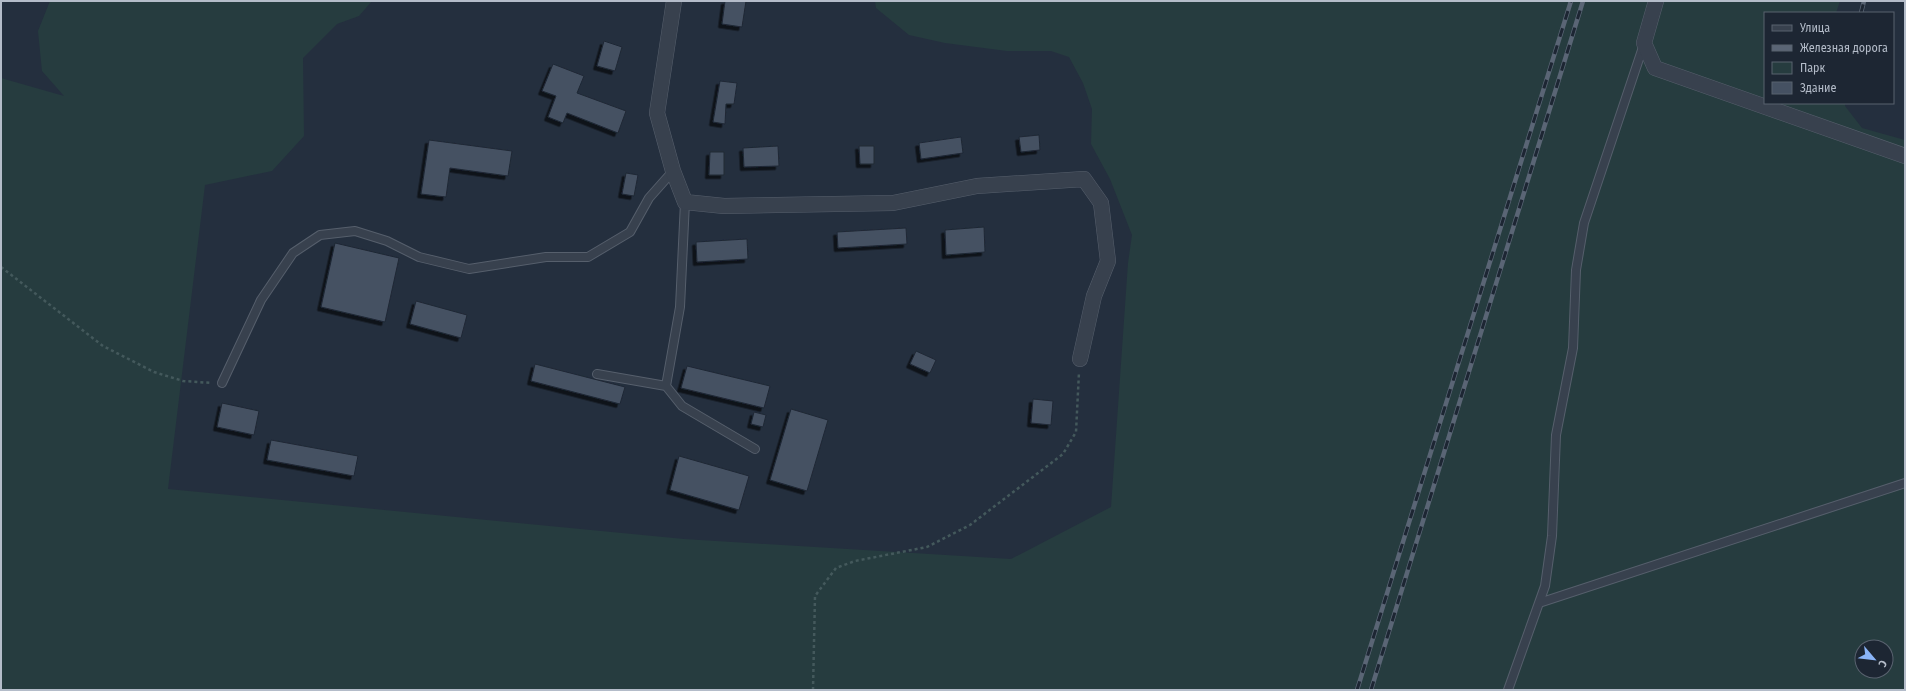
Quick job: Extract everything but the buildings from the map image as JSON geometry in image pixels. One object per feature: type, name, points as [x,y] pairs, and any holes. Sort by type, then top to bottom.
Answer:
[{"type":"street","points":[[674,1],[657,113],[673,171],[685,202],[724,206],[893,203],[977,186],[1084,179],[1102,203],[1108,261],[1094,296],[1080,359]]},
{"type":"street","points":[[1656,1],[1644,43],[1655,68],[1905,156]]},
{"type":"lane","points":[[1508,690],[1545,586],[1552,536],[1556,435],[1573,348],[1576,270],[1584,223],[1644,43]]},
{"type":"lane","points":[[222,383],[261,300],[293,253],[320,235],[355,231],[387,241],[419,257],[469,269],[546,257],[588,257],[630,232],[649,198],[673,171]]},
{"type":"lane","points":[[666,386],[680,307],[685,202]]},
{"type":"lane","points":[[597,374],[666,386],[682,406],[755,449]]},
{"type":"lane","points":[[1539,603],[1905,483]]},
{"type":"path","points":[[1,267],[103,346],[154,372],[183,382],[222,383]]},
{"type":"path","points":[[813,690],[815,596],[836,568],[855,561],[927,547],[970,525],[1063,454],[1076,432],[1076,401],[1080,359]]},
{"type":"green space","points":[[50,1],[372,1],[359,16],[337,24],[303,58],[304,136],[272,171],[205,185],[168,489],[684,539],[1011,559],[1111,507],[1128,263],[1132,235],[1110,179],[1091,144],[1092,109],[1083,83],[1069,57],[1051,51],[1007,51],[945,43],[909,35],[876,8],[875,1],[1840,1],[1836,12],[1764,12],[1764,104],[1845,104],[1862,128],[1905,140],[1905,690],[1,690],[1,78],[64,96],[42,71],[38,31]]},
{"type":"railway","points":[[1357,690],[1571,1]]},
{"type":"railway","points":[[1371,690],[1583,1]]},
{"type":"railway","points":[[1861,12],[1864,1]]}]
